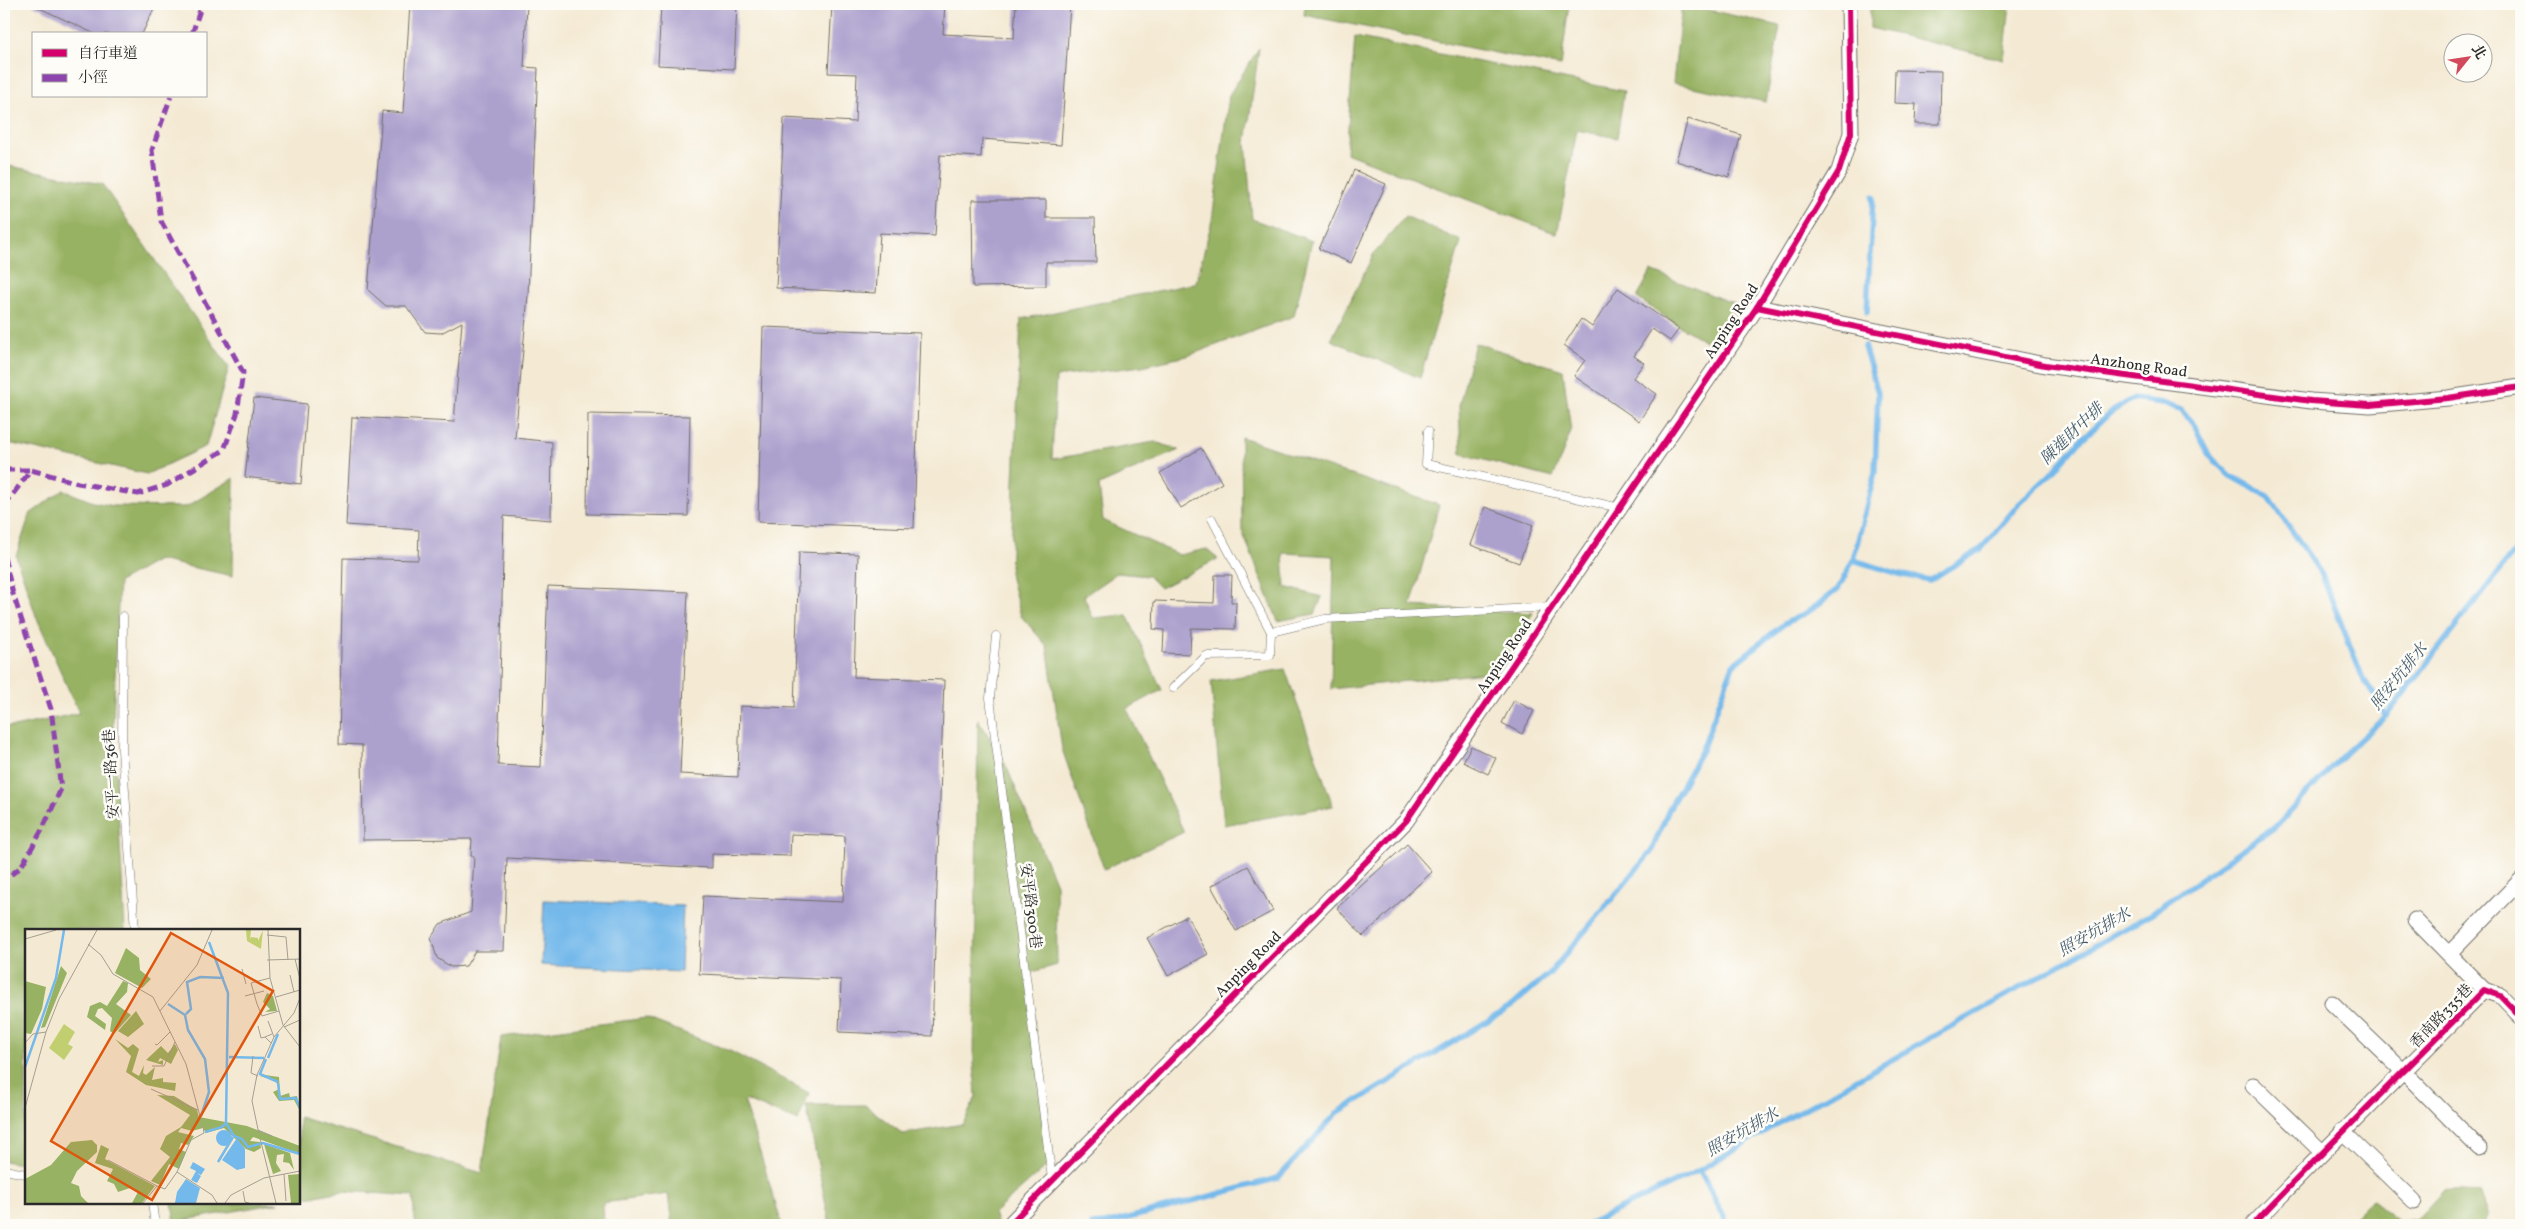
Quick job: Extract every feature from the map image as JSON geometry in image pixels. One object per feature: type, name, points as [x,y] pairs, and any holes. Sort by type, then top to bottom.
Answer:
[{"type":"street","name":"Anping Road","points":[[1009,1225],[1052,1179],[1406,821],[1757,307],[1839,172],[1851,133],[1849,4]]},
{"type":"street","name":"Anzhong Road","points":[[1757,307],[2045,364],[2310,401],[2370,405],[2448,398],[2521,387]]},
{"type":"street","points":[[2450,953],[2521,880]]},
{"type":"street","points":[[2415,920],[2450,953],[2484,990]]},
{"type":"street","name":"香南路335巷","points":[[2253,1225],[2342,1131],[2404,1072],[2484,990],[2501,996],[2521,1017]]},
{"type":"street","points":[[2332,1004],[2404,1072],[2479,1148]]},
{"type":"street","points":[[2253,1085],[2322,1152]]},
{"type":"street","points":[[2342,1131],[2414,1201]]},
{"type":"lane","points":[[1428,431],[1426,464],[1620,508]]},
{"type":"lane","points":[[1173,688],[1206,656],[1270,655],[1271,632],[1212,520]]},
{"type":"lane","points":[[1271,632],[1326,619],[1552,607]]},
{"type":"lane","name":"安平一路36巷","points":[[123,616],[122,750],[135,929]]},
{"type":"lane","name":"安平路300巷","points":[[996,636],[990,698],[1052,1179]]},
{"type":"lane","points":[[4,1170],[25,1174]]},
{"type":"lane","points":[[152,1204],[155,1225]]},
{"type":"green space","points":[[1305,4],[1569,4],[1561,66],[1304,15]]},
{"type":"green space","points":[[1682,4],[1780,26],[1766,102],[1673,83]]},
{"type":"green space","points":[[1870,4],[2010,4],[2004,60],[1870,28]]},
{"type":"green space","points":[[1355,37],[1624,91],[1617,138],[1577,130],[1557,234],[1346,153]]},
{"type":"green space","points":[[1259,48],[1246,143],[1252,219],[1312,241],[1294,316],[1187,356],[1142,366],[1056,377],[1052,459],[1155,442],[1179,450],[1099,485],[1103,520],[1179,555],[1206,549],[1218,559],[1160,588],[1148,576],[1117,573],[1084,596],[1093,618],[1127,615],[1162,690],[1127,709],[1184,832],[1104,869],[1062,749],[1047,646],[1021,616],[1010,575],[1021,319],[1196,283],[1212,220],[1229,95]]},
{"type":"green space","points":[[4,165],[102,184],[229,367],[206,446],[147,474],[4,442]]},
{"type":"green space","points":[[1405,216],[1461,241],[1420,378],[1331,340],[1373,255]]},
{"type":"green space","points":[[1651,271],[1737,305],[1716,347],[1679,326],[1637,298]]},
{"type":"green space","points":[[1475,343],[1563,370],[1571,431],[1553,478],[1461,454],[1459,406]]},
{"type":"green space","points":[[1241,437],[1439,505],[1411,606],[1533,613],[1495,672],[1331,689],[1334,556],[1283,553],[1285,587],[1322,597],[1315,614],[1278,621],[1242,531]]},
{"type":"green space","points":[[234,478],[233,576],[158,560],[119,582],[113,722],[125,929],[25,929],[25,1165],[4,1161],[4,726],[14,727],[79,713],[36,616],[16,556],[30,514],[63,490],[93,502],[114,506],[186,507]]},
{"type":"green space","points":[[1285,669],[1333,806],[1224,825],[1211,681]]},
{"type":"green space","points":[[978,719],[1004,761],[1056,884],[1057,965],[1029,973],[1049,1164],[994,1213],[998,1225],[830,1225],[806,1105],[865,1105],[903,1134],[963,1124],[976,1097],[974,1063]]},
{"type":"green space","points":[[646,1018],[730,1051],[809,1093],[798,1121],[744,1100],[782,1225],[672,1225],[668,1194],[603,1203],[604,1225],[415,1225],[413,1196],[343,1191],[300,1199],[300,1117],[482,1173],[501,1037]]},
{"type":"green space","points":[[2444,1190],[2479,1192],[2488,1217],[2484,1225],[2353,1225],[2351,1221],[2372,1200],[2401,1223],[2416,1220]]},
{"type":"green space","points":[[172,1204],[273,1204],[175,1222]]},
{"type":"water","points":[[544,900],[683,906],[681,972],[541,965]]},
{"type":"building","points":[[31,4],[156,4],[143,32],[91,32]]},
{"type":"building","points":[[410,4],[527,4],[524,67],[538,68],[528,295],[515,438],[552,442],[551,520],[504,516],[498,765],[541,767],[548,586],[688,592],[680,774],[738,777],[740,706],[794,708],[799,552],[858,554],[854,677],[944,680],[932,1036],[839,1032],[841,980],[699,974],[703,896],[843,902],[845,836],[791,834],[790,856],[712,854],[712,868],[507,858],[504,951],[475,951],[466,966],[451,967],[437,958],[431,938],[440,924],[471,912],[474,856],[471,856],[472,839],[363,840],[362,745],[339,744],[343,558],[418,560],[419,530],[346,525],[352,417],[454,422],[462,322],[441,333],[425,332],[406,306],[386,306],[368,290],[382,111],[403,113]]},
{"type":"building","points":[[661,4],[737,4],[734,69],[658,65]]},
{"type":"building","points":[[832,4],[945,4],[943,34],[1014,38],[1016,4],[1070,4],[1061,145],[982,139],[981,157],[940,155],[935,236],[880,233],[876,293],[776,288],[784,118],[855,122],[857,74],[828,73]]},
{"type":"building","points":[[1895,70],[1941,71],[1940,124],[1915,124],[1916,104],[1894,103]]},
{"type":"building","points":[[1688,119],[1741,135],[1729,177],[1676,161]]},
{"type":"building","points":[[1354,170],[1386,184],[1351,263],[1319,249]]},
{"type":"building","points":[[972,200],[1046,200],[1046,218],[1095,218],[1096,262],[1046,262],[1046,286],[973,287]]},
{"type":"building","points":[[1618,288],[1679,329],[1670,341],[1652,329],[1634,356],[1644,363],[1633,378],[1657,394],[1639,421],[1574,376],[1585,360],[1564,345],[1581,319],[1592,327]]},
{"type":"building","points":[[763,327],[920,333],[914,528],[758,522]]},
{"type":"building","points":[[254,398],[307,404],[301,484],[245,477]]},
{"type":"building","points":[[588,414],[690,416],[688,516],[587,514]]},
{"type":"building","points":[[1201,448],[1222,483],[1181,508],[1160,473]]},
{"type":"building","points":[[1485,507],[1533,525],[1519,563],[1471,545]]},
{"type":"building","points":[[1215,575],[1232,575],[1231,602],[1236,602],[1235,629],[1191,628],[1190,654],[1163,653],[1164,630],[1153,629],[1154,601],[1214,603]]},
{"type":"building","points":[[1514,700],[1534,711],[1522,734],[1502,723]]},
{"type":"building","points":[[1471,746],[1496,758],[1488,774],[1463,762]]},
{"type":"building","points":[[1407,844],[1432,872],[1363,936],[1337,908]]},
{"type":"building","points":[[1248,866],[1273,911],[1236,931],[1211,886]]},
{"type":"building","points":[[1187,916],[1208,954],[1168,976],[1147,938]]},
{"type":"waterway","points":[[1867,312],[1873,197]]},
{"type":"waterway","points":[[1092,1225],[1106,1224],[1278,1178],[1337,1113],[1512,1006],[1550,973],[1651,852],[1670,807],[1702,750],[1733,665],[1784,624],[1808,612],[1838,589],[1853,560],[1875,472],[1878,393],[1864,346]]},
{"type":"waterway","name":"陳進財中排","points":[[1853,560],[1903,575],[1930,580],[1981,549],[2018,505],[2110,413],[2132,399],[2163,403],[2181,410],[2194,425],[2209,455],[2228,474],[2269,497],[2322,575],[2362,676],[2386,716]]},
{"type":"waterway","name":"照安坑排水","points":[[1586,1225],[1700,1170],[1772,1127],[2149,915],[2275,827],[2345,753],[2386,716],[2521,543]]},
{"type":"waterway","points":[[1700,1170],[1728,1225]]},
{"type":"marked path","points":[[193,32],[202,4]]},
{"type":"marked path","points":[[4,506],[31,470],[78,483],[138,494],[167,485],[224,450],[237,414],[243,372],[161,221],[152,150],[170,98]]},
{"type":"marked path","points":[[4,470],[31,470]]},
{"type":"marked path","points":[[4,557],[13,594],[51,709],[61,789],[43,828],[21,867],[4,880]]},
{"type":"cycle path","points":[[1009,1225],[1406,821],[1757,307],[1839,171],[1851,133],[1849,4]]},
{"type":"cycle path","points":[[1757,307],[2045,365],[2311,401],[2370,405],[2448,398],[2521,387]]},
{"type":"cycle path","points":[[2253,1225],[2484,990],[2501,996],[2521,1017]]}]
